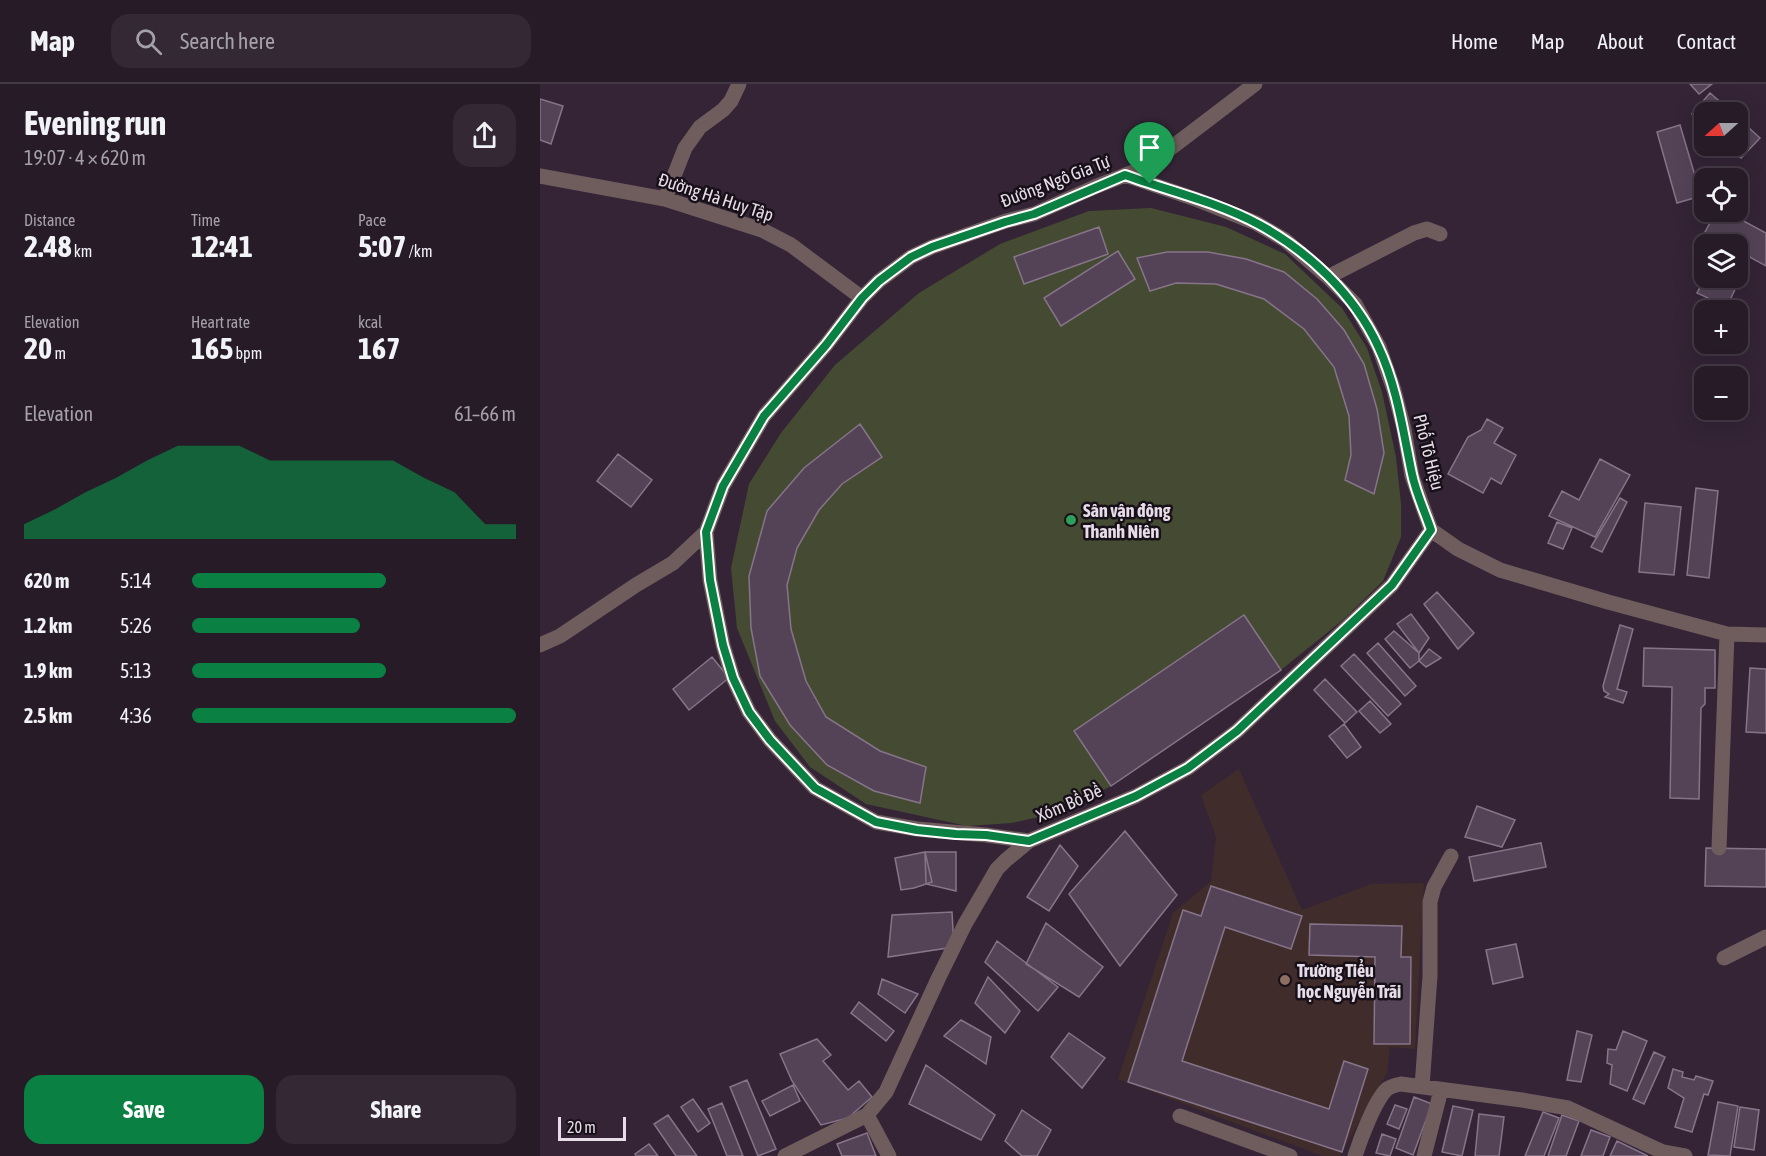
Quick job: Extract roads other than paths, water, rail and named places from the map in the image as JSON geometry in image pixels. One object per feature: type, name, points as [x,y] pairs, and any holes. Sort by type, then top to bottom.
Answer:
[{"type":"street","points":[[665,199],[685,148],[700,127],[723,110],[739,84]]},
{"type":"street","name":"Đường Ngô Gia Tự","points":[[706,532],[723,486],[764,416],[826,345],[862,298],[879,281],[911,257],[932,247],[1034,214],[1146,167],[1255,84]]},
{"type":"street","name":"Phố Tô Hiệu","points":[[1125,175],[1256,223],[1285,240],[1328,277],[1354,304],[1379,346],[1404,429],[1412,476],[1431,530]]},
{"type":"street","name":"Đường Hà Huy Tập","points":[[540,176],[665,199],[762,230],[791,245],[862,298]]},
{"type":"street","points":[[1328,277],[1414,233],[1427,229],[1440,234]]},
{"type":"street","points":[[1431,530],[1458,549],[1500,570],[1727,634],[1766,635]]},
{"type":"street","name":"Xóm Bồ Đề","points":[[785,1156],[867,1115],[886,1092],[938,979],[987,885],[1002,865],[1029,841],[1136,796],[1188,768],[1237,731],[1392,585],[1431,530]]},
{"type":"street","points":[[540,645],[560,636],[673,563],[706,532]]},
{"type":"street","points":[[706,532],[710,580],[723,645],[733,678],[749,712],[793,766],[815,788],[876,822],[917,830],[1029,841]]},
{"type":"street","points":[[1719,848],[1727,634]]},
{"type":"street","points":[[1422,1087],[1430,976],[1430,902],[1434,887],[1451,856]]},
{"type":"street","points":[[1724,958],[1766,937]]},
{"type":"street","points":[[1355,1156],[1361,1138],[1386,1090],[1401,1084],[1568,1108],[1663,1152],[1684,1156]]},
{"type":"street","points":[[1424,1156],[1441,1090]]},
{"type":"street","points":[[867,1115],[889,1156]]},
{"type":"street","points":[[1180,1116],[1290,1156]]},
{"type":"place","name":"Sân vận động Thanh Niên","points":[[1071,520]]},
{"type":"place","name":"Trường Tiểu học Nguyễn Trãi","points":[[1285,980]]}]
